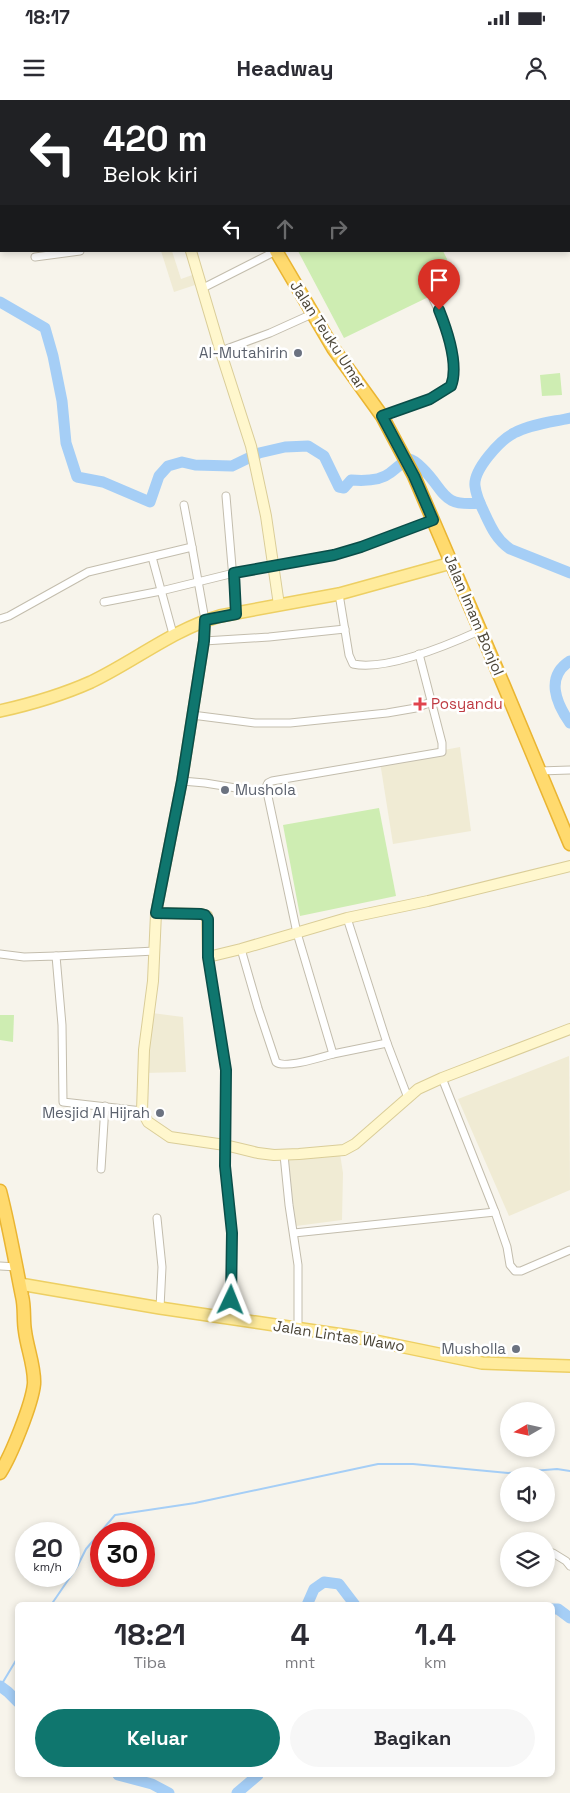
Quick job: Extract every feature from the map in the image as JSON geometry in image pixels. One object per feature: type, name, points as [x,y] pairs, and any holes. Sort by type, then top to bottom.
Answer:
[{"type":"highway","name":"Jalan Teuku Umar","points":[[277,252],[333,348],[382,416]]},
{"type":"highway","name":"Jalan Imam Bonjol","points":[[382,416],[414,476],[502,679],[570,844]]},
{"type":"highway","points":[[0,1191],[17,1267],[20,1288],[18,1330],[31,1386],[12,1452],[0,1472]]},
{"type":"main road","points":[[0,711],[66,692],[92,682],[173,634],[205,620],[340,594],[451,563]]},
{"type":"main road","name":"Jalan Lintas Wawo","points":[[20,1288],[374,1340],[482,1363],[570,1366]]},
{"type":"street","points":[[36,256],[71,252]]},
{"type":"street","points":[[191,252],[255,462],[266,516],[279,605]]},
{"type":"street","points":[[203,288],[274,252]]},
{"type":"street","points":[[382,416],[430,399],[451,386],[454,376],[452,353],[445,325],[433,299]]},
{"type":"street","points":[[221,351],[270,333],[312,314]]},
{"type":"street","points":[[226,496],[236,614]]},
{"type":"street","points":[[184,505],[205,620],[204,641],[182,781],[156,913],[154,982],[144,1050],[142,1111],[148,1122],[170,1137],[225,1145],[258,1153],[284,1156],[344,1150],[349,1148],[418,1089],[442,1078],[570,1030]]},
{"type":"street","points":[[104,602],[161,591],[234,573],[321,558],[433,520]]},
{"type":"street","points":[[0,619],[9,616],[88,572],[192,547]]},
{"type":"street","points":[[152,557],[173,634]]},
{"type":"street","points":[[340,594],[349,655],[354,664],[378,664],[419,654],[480,631]]},
{"type":"street","points":[[204,641],[269,637],[345,629]]},
{"type":"street","points":[[333,1054],[298,933],[267,784],[272,781],[442,752],[442,743],[419,654]]},
{"type":"street","points":[[192,715],[255,723],[282,723],[387,713],[416,708],[431,702]]},
{"type":"street","points":[[539,771],[570,770]]},
{"type":"street","points":[[182,781],[268,793]]},
{"type":"street","points":[[208,957],[347,918],[570,866]]},
{"type":"street","points":[[156,913],[201,914],[207,916],[208,957],[226,1070],[226,1180],[232,1233],[230,1318]]},
{"type":"street","points":[[347,918],[387,1043],[408,1098]]},
{"type":"street","points":[[241,949],[276,1062],[282,1065],[312,1060],[387,1043]]},
{"type":"street","points":[[0,954],[24,957],[155,951]]},
{"type":"street","points":[[56,956],[62,1025],[63,1101],[70,1104],[142,1111]]},
{"type":"street","points":[[442,1078],[495,1212],[507,1247],[510,1265],[515,1271],[525,1270],[555,1255],[570,1250]]},
{"type":"street","points":[[101,1170],[105,1106]]},
{"type":"street","points":[[284,1156],[298,1265],[298,1329]]},
{"type":"street","points":[[294,1234],[495,1212]]},
{"type":"street","points":[[157,1218],[162,1280],[160,1308]]},
{"type":"street","points":[[0,1266],[17,1267]]},
{"type":"street","points":[[555,1555],[566,1561],[570,1566]]},
{"type":"shaded area","points":[[161,252],[172,252],[181,279],[195,274],[198,284],[174,292]]},
{"type":"shaded area","points":[[460,747],[471,831],[393,844],[380,762]]},
{"type":"shaded area","points":[[152,1013],[183,1017],[186,1072],[144,1073]]},
{"type":"shaded area","points":[[569,1056],[570,1190],[509,1216],[458,1099]]},
{"type":"shaded area","points":[[340,1154],[343,1173],[342,1220],[296,1226],[287,1158]]},
{"type":"green space","points":[[299,252],[444,252],[447,259],[441,275],[445,289],[344,338]]},
{"type":"green space","points":[[560,373],[562,395],[542,396],[540,375]]},
{"type":"green space","points":[[379,808],[396,896],[300,916],[283,825]]},
{"type":"green space","points":[[0,1015],[14,1015],[13,1042],[0,1040]]},
{"type":"waterway","points":[[0,302],[45,328],[62,401],[66,443],[77,477],[103,482],[150,502],[159,476],[168,466],[182,462],[195,465],[232,466],[259,453],[285,447],[308,446],[324,456],[339,487],[344,488],[351,480],[381,478],[409,459],[414,461],[430,476],[450,500],[467,504],[480,503]]},
{"type":"waterway","points":[[570,418],[527,427],[508,437],[488,456],[478,472],[475,486],[478,499],[489,523],[497,537],[505,545],[510,549],[570,573]]},
{"type":"waterway","points":[[570,661],[562,667],[555,682],[557,699],[570,723]]},
{"type":"waterway","points":[[53,1602],[77,1567],[86,1549],[115,1515],[195,1503],[378,1464],[413,1464],[508,1473],[557,1469],[570,1471]]},
{"type":"waterway","points":[[308,1602],[314,1589],[324,1582],[339,1584],[353,1602]]},
{"type":"waterway","points":[[555,1609],[558,1609],[570,1618]]},
{"type":"waterway","points":[[0,1687],[15,1662]]},
{"type":"waterway","points":[[0,1686],[15,1699]]},
{"type":"waterway","points":[[126,1777],[152,1784],[169,1793]]},
{"type":"waterway","points":[[237,1793],[256,1777]]},
{"type":"place","name":"Al-Mutahirin","points":[[298,353]]},
{"type":"place","name":"Posyandu","points":[[420,704]]},
{"type":"place","name":"Mushola","points":[[225,790]]},
{"type":"place","name":"Mesjid Al Hijrah","points":[[160,1113]]},
{"type":"place","name":"Musholla","points":[[516,1349]]},
{"type":"route","points":[[231,1300],[232,1233],[225,1166],[226,1070],[208,957],[208,919],[207,916],[201,914],[156,913],[158,894],[182,781],[204,641],[205,620],[236,614],[234,573],[334,555],[433,520],[414,476],[382,416],[430,399],[451,386],[454,379],[452,353],[439,310]]}]
